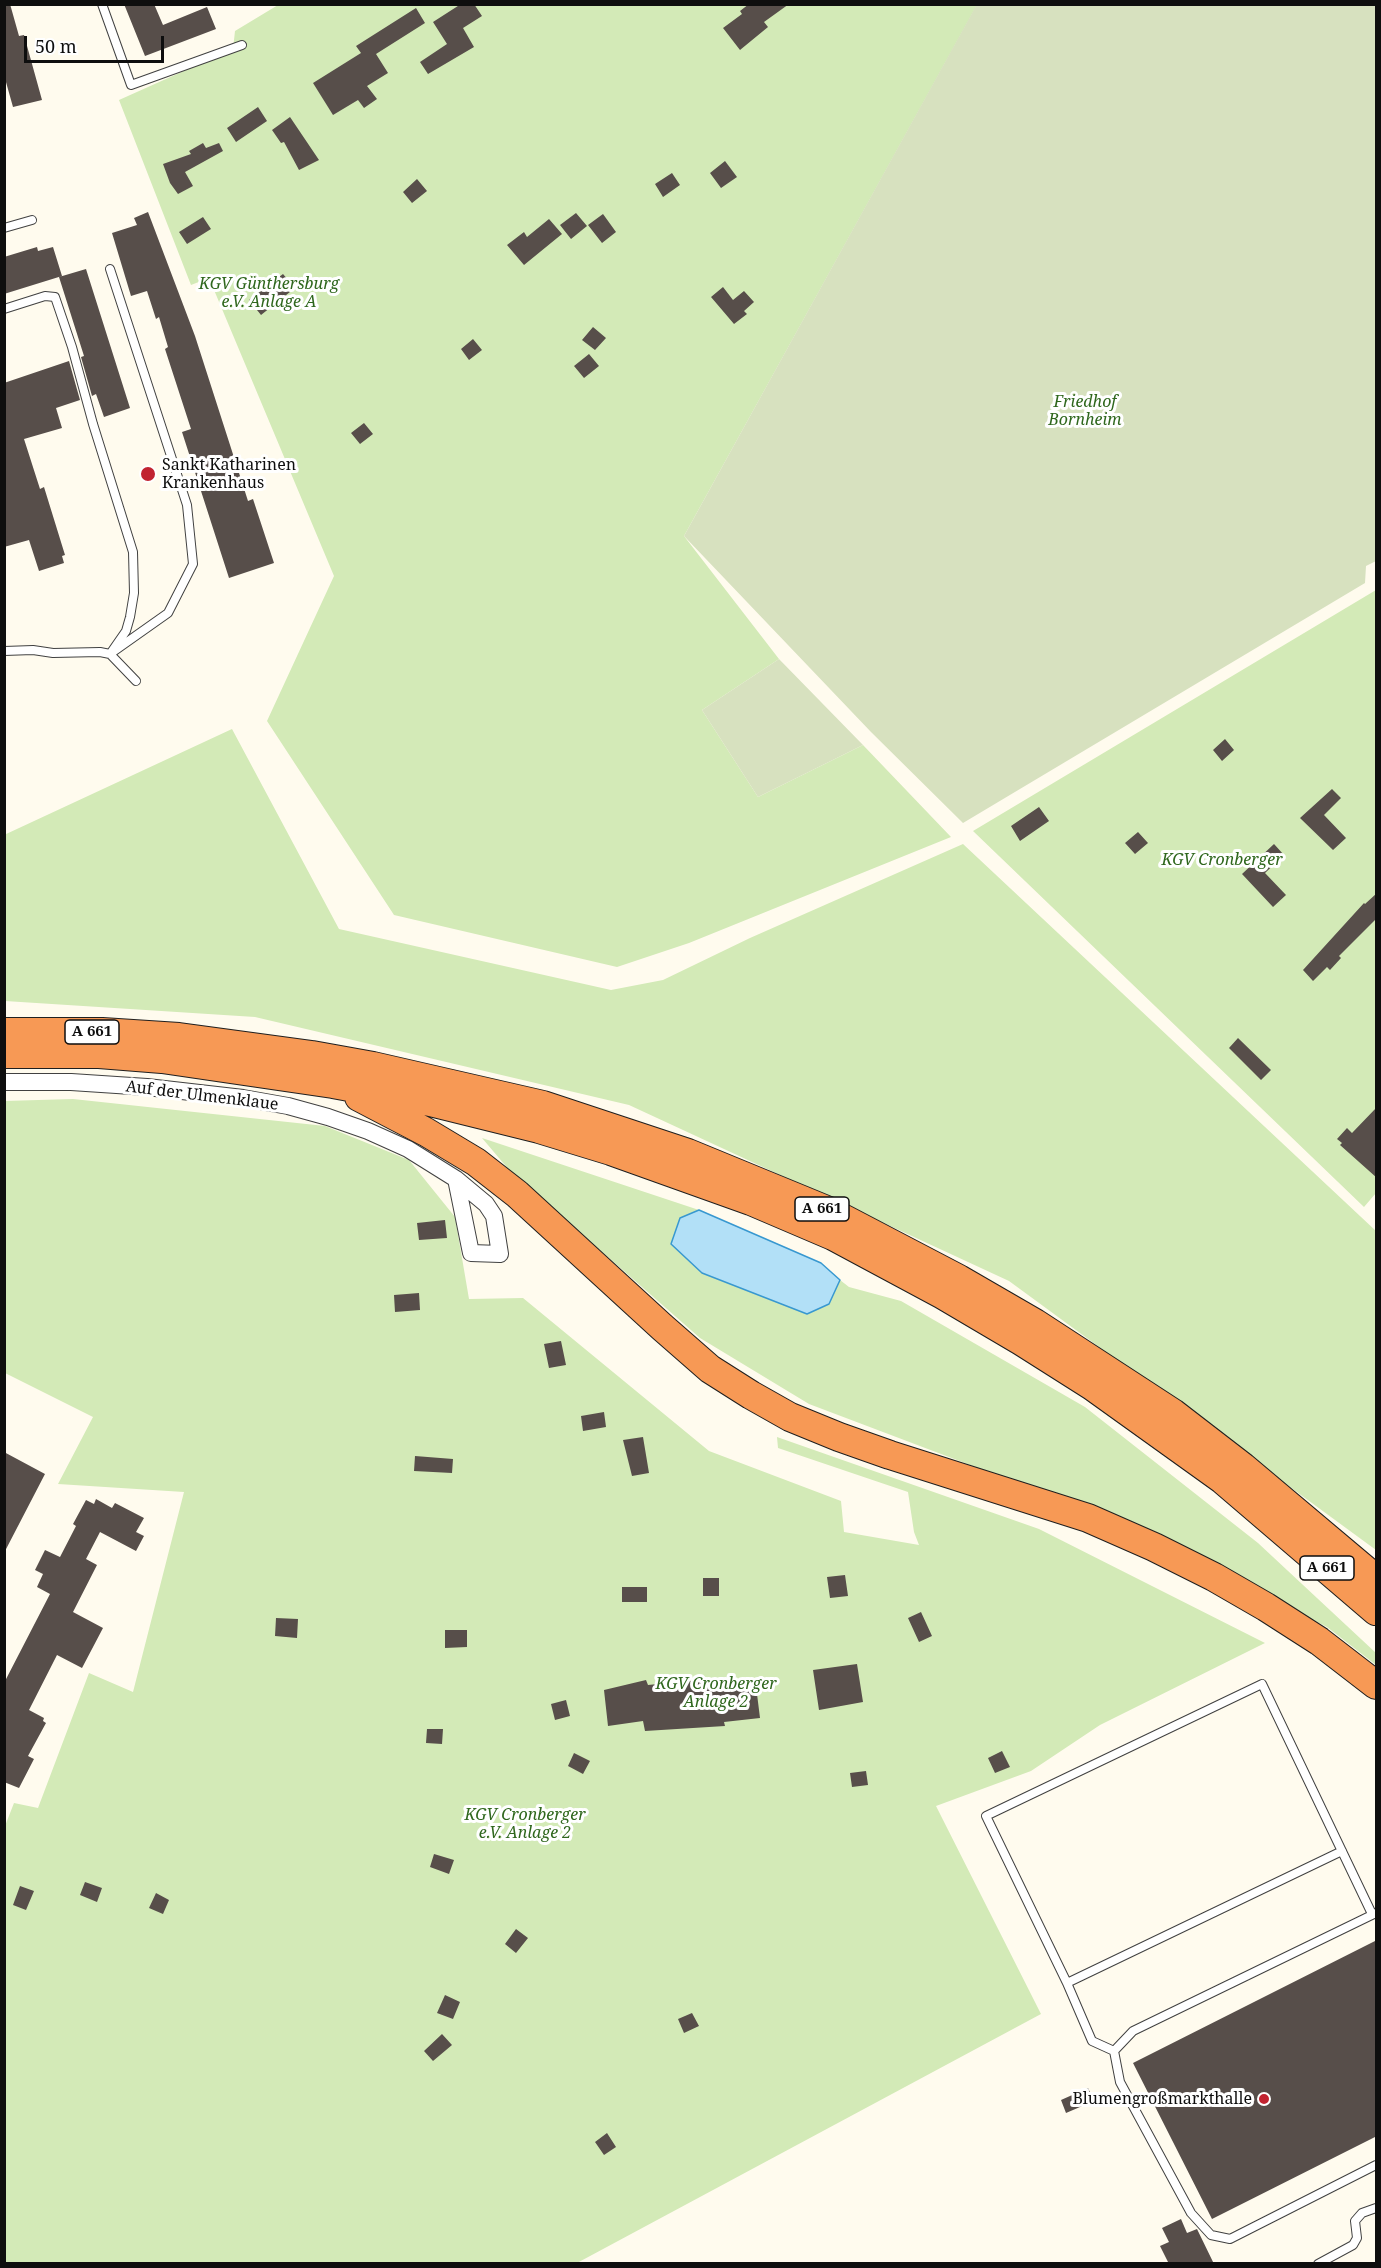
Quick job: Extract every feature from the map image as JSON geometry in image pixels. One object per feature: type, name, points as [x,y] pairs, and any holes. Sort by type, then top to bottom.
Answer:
[{"type":"highway","name":"A 661","points":[[4,1032],[102,1032],[179,1037],[322,1056],[543,1105],[688,1153],[829,1211],[959,1279],[1035,1323],[1173,1413],[1251,1474],[1377,1579]]},
{"type":"highway","name":"A 661","points":[[4,1054],[99,1054],[162,1059],[333,1084],[430,1102],[550,1132],[611,1151],[740,1198],[833,1236],[943,1294],[1092,1386],[1222,1480],[1377,1611]]},
{"type":"highway","points":[[333,1084],[426,1132],[476,1162],[517,1194],[710,1369],[751,1395],[790,1417],[839,1437],[1088,1518],[1155,1546],[1266,1607],[1319,1641],[1377,1685]]},
{"type":"street","name":"Auf der Ulmenklaue","points":[[4,1082],[71,1082],[147,1087],[243,1098],[288,1106],[368,1131],[408,1149],[456,1179]]},
{"type":"lane","points":[[102,4],[131,85],[242,45]]},
{"type":"lane","points":[[4,228],[32,220]]},
{"type":"lane","points":[[110,269],[187,505],[193,564],[168,613],[110,654]]},
{"type":"lane","points":[[4,309],[45,296],[55,297],[72,347],[93,424],[134,552],[134,593],[130,617],[126,631],[110,654]]},
{"type":"lane","points":[[4,651],[33,650],[53,653],[100,652],[110,654],[136,681]]},
{"type":"lane","points":[[1262,1684],[1342,1851],[1375,1913],[1133,2031],[1114,2051],[1092,2041],[1067,1983],[986,1816],[1262,1684]]},
{"type":"lane","points":[[1067,1983],[1342,1851]]},
{"type":"lane","points":[[1114,2051],[1120,2082],[1191,2213],[1211,2235],[1230,2239],[1377,2165]]},
{"type":"lane","points":[[1318,2264],[1353,2245],[1357,2238],[1355,2221],[1362,2213],[1377,2208]]},
{"type":"green space","name":"Friedhof Bornheim","points":[[977,4],[1376,5],[1376,561],[1366,566],[1365,583],[963,823],[871,732],[684,536]]},
{"type":"green space","name":"KGV Günthersburg e.V. Anlage A","points":[[278,5],[977,5],[684,536],[779,659],[702,710],[758,797],[863,745],[951,837],[689,943],[617,967],[394,915],[267,721],[334,576],[209,278],[191,285],[119,100],[233,49],[235,31]]},
{"type":"green space","name":"KGV Cronberger","points":[[1376,590],[1376,1193],[1364,1207],[973,831]]},
{"type":"green space","points":[[779,659],[863,745],[758,797],[702,710]]},
{"type":"green space","points":[[232,729],[339,929],[611,990],[663,980],[750,938],[963,844],[1376,1231],[1376,1550],[1009,1281],[629,1105],[255,1017],[5,1001],[4,835]]},
{"type":"green space","name":"KGV Cronberger e.V. Anlage 2","points":[[73,1099],[325,1126],[409,1160],[455,1217],[469,1299],[523,1298],[709,1451],[841,1501],[844,1532],[919,1545],[914,1532],[908,1492],[778,1448],[777,1437],[1039,1529],[1265,1643],[1100,1725],[1031,1771],[936,1806],[1041,2014],[577,2263],[5,2263],[5,1826],[14,1803],[38,1808],[89,1673],[133,1692],[184,1492],[58,1484],[93,1417],[5,1373],[4,1101]]},
{"type":"green space","points":[[482,1138],[699,1210],[680,1218],[829,1304],[840,1280],[849,1287],[901,1301],[1085,1407],[1258,1543],[1376,1653],[1376,1665],[1327,1627],[1126,1524],[809,1404],[700,1338],[510,1171]]},
{"type":"water","points":[[699,1210],[821,1263],[840,1280],[829,1304],[807,1314],[702,1273],[671,1244],[680,1218]]},
{"type":"building","points":[[4,4],[10,4],[19,36],[24,35],[42,100],[13,107],[4,75]]},
{"type":"building","points":[[124,4],[154,4],[163,25],[207,7],[216,29],[145,56]]},
{"type":"building","points":[[461,4],[474,4],[482,16],[463,28],[474,47],[428,74],[420,62],[447,44],[433,22]]},
{"type":"building","points":[[749,4],[789,4],[764,22],[768,27],[740,50],[723,28],[742,14],[740,11]]},
{"type":"building","points":[[416,8],[425,23],[376,54],[388,73],[367,86],[377,99],[364,108],[358,100],[333,115],[313,83],[361,53],[356,46]]},
{"type":"building","points":[[258,107],[267,121],[236,142],[227,128]]},
{"type":"building","points":[[290,117],[319,160],[299,170],[284,142],[281,143],[272,130]]},
{"type":"building","points":[[203,143],[206,148],[219,143],[223,151],[185,172],[193,186],[178,194],[170,183],[163,164],[191,154],[189,151]]},
{"type":"building","points":[[725,161],[737,177],[721,188],[710,173]]},
{"type":"building","points":[[672,173],[680,185],[663,197],[655,184]]},
{"type":"building","points":[[417,179],[427,191],[412,203],[403,192]]},
{"type":"building","points":[[148,212],[195,336],[248,501],[253,499],[274,563],[229,578],[182,432],[191,429],[165,349],[168,347],[159,317],[156,319],[147,291],[131,296],[112,233],[137,225],[134,218]]},
{"type":"building","points":[[576,213],[587,226],[571,239],[560,225]]},
{"type":"building","points":[[603,214],[616,232],[602,243],[588,225]]},
{"type":"building","points":[[203,217],[211,229],[187,244],[179,232]]},
{"type":"building","points":[[549,219],[562,234],[524,265],[507,245],[524,232],[527,237]]},
{"type":"building","points":[[37,247],[38,251],[53,247],[62,276],[4,294],[4,257]]},
{"type":"building","points":[[86,269],[130,408],[104,417],[96,394],[92,396],[81,357],[84,356],[59,277]]},
{"type":"building","points":[[283,274],[295,288],[261,315],[249,300]]},
{"type":"building","points":[[723,287],[733,300],[744,291],[754,302],[744,311],[747,314],[734,324],[711,297]]},
{"type":"building","points":[[593,327],[606,338],[595,350],[582,340]]},
{"type":"building","points":[[473,339],[482,350],[469,360],[461,349]]},
{"type":"building","points":[[589,354],[599,366],[584,378],[574,366]]},
{"type":"building","points":[[69,361],[80,400],[56,408],[62,428],[24,439],[40,489],[44,487],[65,555],[62,556],[64,563],[39,571],[29,540],[4,547],[4,383]]},
{"type":"building","points":[[364,423],[373,434],[360,444],[351,433]]},
{"type":"building","points":[[1225,739],[1234,750],[1222,761],[1213,750]]},
{"type":"building","points":[[1332,789],[1341,798],[1324,815],[1346,838],[1333,850],[1300,818]]},
{"type":"building","points":[[1039,807],[1049,821],[1020,841],[1011,826]]},
{"type":"building","points":[[1138,832],[1148,843],[1135,854],[1125,843]]},
{"type":"building","points":[[1274,844],[1284,855],[1265,873],[1286,895],[1273,907],[1242,874]]},
{"type":"building","points":[[1377,893],[1377,918],[1339,956],[1341,958],[1330,970],[1327,967],[1313,981],[1303,970],[1364,903]]},
{"type":"building","points":[[1238,1038],[1271,1070],[1261,1080],[1229,1048]]},
{"type":"building","points":[[1377,1107],[1377,1178],[1340,1145],[1342,1143],[1337,1139],[1347,1128],[1352,1133]]},
{"type":"building","points":[[445,1220],[447,1238],[419,1240],[417,1223]]},
{"type":"building","points":[[419,1293],[420,1310],[395,1312],[394,1295]]},
{"type":"building","points":[[561,1341],[566,1365],[549,1368],[544,1344]]},
{"type":"building","points":[[604,1412],[606,1427],[583,1431],[581,1416]]},
{"type":"building","points":[[643,1437],[649,1473],[632,1476],[623,1440]]},
{"type":"building","points":[[4,1452],[45,1474],[4,1553]]},
{"type":"building","points":[[415,1456],[453,1459],[452,1473],[414,1471]]},
{"type":"building","points":[[96,1499],[112,1508],[115,1503],[144,1518],[136,1532],[144,1536],[136,1551],[100,1532],[86,1559],[97,1565],[73,1612],[103,1628],[82,1668],[57,1655],[29,1710],[44,1718],[43,1721],[46,1723],[28,1756],[34,1759],[19,1788],[4,1782],[4,1683],[50,1594],[37,1587],[43,1574],[35,1570],[45,1550],[60,1557],[76,1526],[73,1524],[86,1500],[94,1504]]},
{"type":"building","points":[[845,1575],[848,1596],[830,1598],[827,1577]]},
{"type":"building","points":[[703,1578],[719,1578],[719,1596],[703,1596]]},
{"type":"building","points":[[622,1587],[647,1587],[647,1602],[622,1602]]},
{"type":"building","points":[[921,1612],[932,1636],[919,1642],[908,1618]]},
{"type":"building","points":[[276,1618],[298,1619],[297,1638],[275,1636]]},
{"type":"building","points":[[445,1630],[467,1630],[467,1647],[445,1648]]},
{"type":"building","points":[[857,1664],[863,1702],[819,1710],[813,1670]]},
{"type":"building","points":[[755,1678],[760,1718],[724,1722],[725,1726],[645,1731],[643,1721],[608,1726],[604,1690],[646,1680],[648,1685]]},
{"type":"building","points":[[566,1700],[570,1716],[555,1720],[551,1704]]},
{"type":"building","points":[[427,1729],[443,1729],[442,1744],[426,1743]]},
{"type":"building","points":[[1002,1751],[1010,1767],[995,1773],[988,1758]]},
{"type":"building","points":[[574,1753],[590,1761],[583,1774],[568,1766]]},
{"type":"building","points":[[866,1771],[868,1785],[852,1787],[850,1773]]},
{"type":"building","points":[[434,1854],[454,1860],[449,1874],[430,1867]]},
{"type":"building","points":[[85,1882],[102,1888],[97,1902],[80,1895]]},
{"type":"building","points":[[20,1886],[34,1891],[26,1910],[13,1905]]},
{"type":"building","points":[[156,1893],[169,1900],[163,1914],[149,1908]]},
{"type":"building","points":[[516,1929],[528,1938],[516,1953],[505,1944]]},
{"type":"building","name":"Blumengroßmarkthalle","points":[[1377,1940],[1377,2136],[1212,2219],[1133,2063]]},
{"type":"building","points":[[445,1995],[460,2002],[453,2019],[437,2013]]},
{"type":"building","points":[[692,2013],[699,2026],[684,2033],[678,2019]]},
{"type":"building","points":[[442,2034],[452,2045],[433,2061],[424,2051]]},
{"type":"building","points":[[1088,2088],[1094,2101],[1066,2113],[1061,2100]]},
{"type":"building","points":[[607,2133],[616,2147],[604,2155],[595,2142]]},
{"type":"building","points":[[1181,2219],[1187,2233],[1197,2229],[1214,2264],[1169,2264],[1160,2246],[1169,2242],[1162,2228]]},
{"type":"place","name":"Sankt Katharinen Krankenhaus","points":[[148,474]]},
{"type":"place","name":"Blumengroßmarkthalle","points":[[1264,2099]]},
{"type":"park label","name":"KGV Cronberger Anlage 2","points":[[716,1693]]}]
